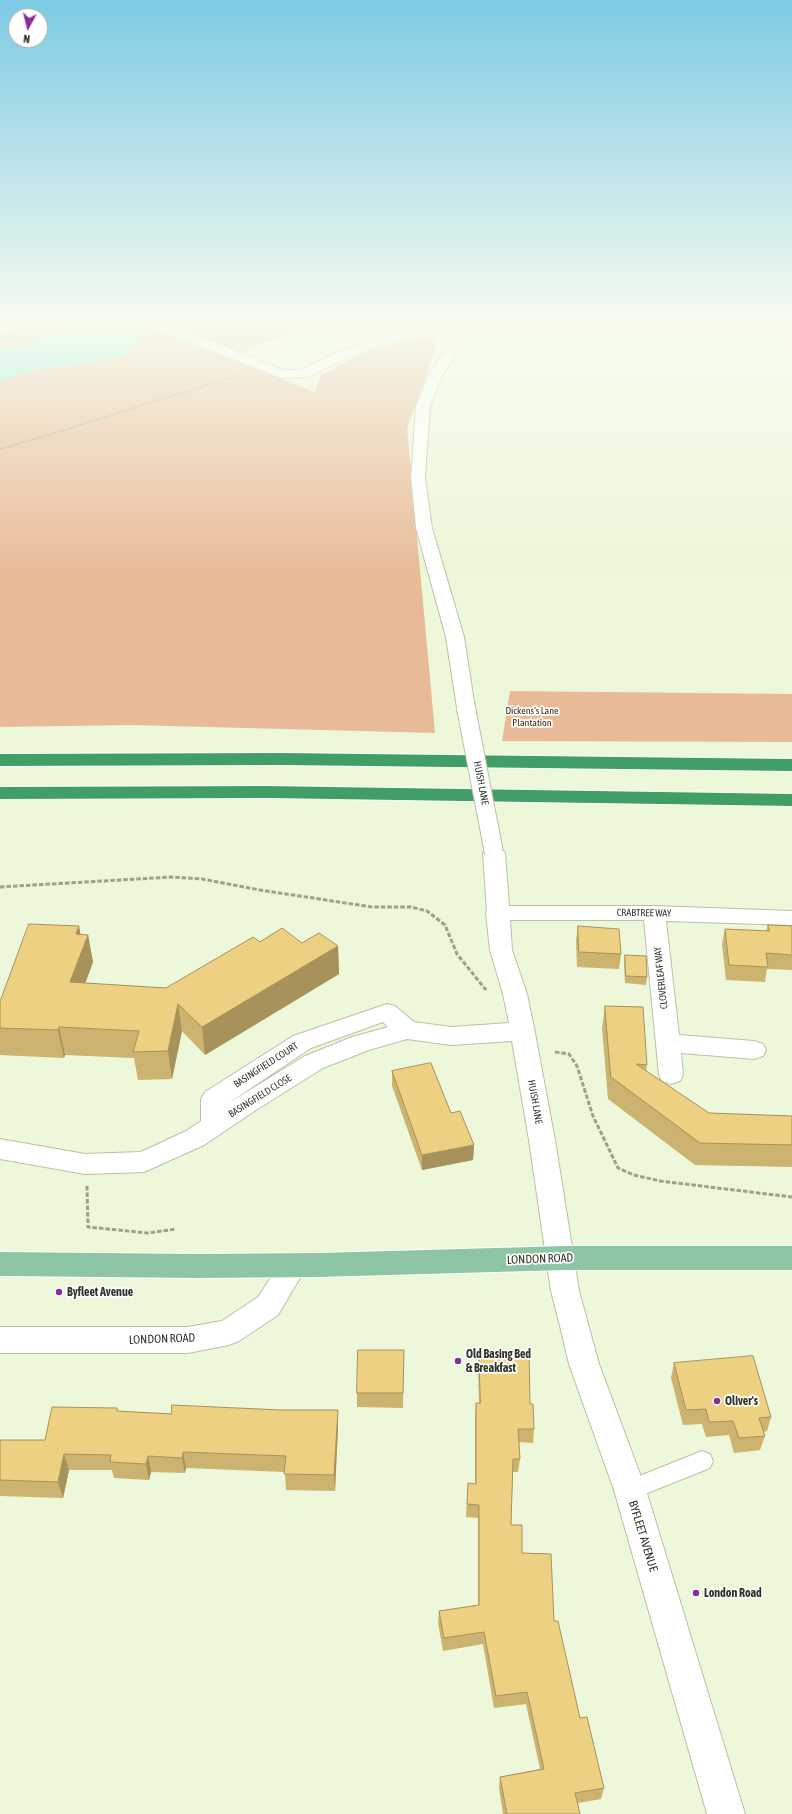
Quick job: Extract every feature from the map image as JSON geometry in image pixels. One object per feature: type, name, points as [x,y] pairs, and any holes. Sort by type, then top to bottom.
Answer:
[{"type":"highway","points":[[0,760],[281,759],[792,765]]},
{"type":"highway","points":[[0,793],[266,792],[792,800]]},
{"type":"main road","name":"LONDON ROAD","points":[[0,1264],[198,1266],[560,1258],[792,1258]]},
{"type":"street","name":"HUISH LANE","points":[[423,406],[418,478],[424,528],[455,637],[466,708],[494,853],[497,913],[501,950],[515,994],[523,1033],[542,1140],[560,1258]]},
{"type":"street","name":"CRABTREE WAY","points":[[497,913],[654,913],[792,918]]},
{"type":"street","name":"CLOVERLEAF WAY","points":[[654,913],[671,1075]]},
{"type":"street","name":"BASINGFIELD CLOSE","points":[[0,1149],[86,1164],[144,1162],[195,1138],[314,1062],[361,1043],[407,1030],[451,1036],[508,1032],[523,1033]]},
{"type":"street","points":[[668,1042],[754,1050]]},
{"type":"street","name":"BYFLEET AVENUE","points":[[560,1258],[565,1291],[584,1364],[630,1490],[726,1814]]},
{"type":"street","name":"LONDON ROAD","points":[[0,1340],[188,1340],[229,1332],[268,1306],[288,1276],[288,1265]]},
{"type":"lane","points":[[630,1490],[702,1460]]},
{"type":"path","points":[[0,450],[140,406]]},
{"type":"path","points":[[0,887],[171,877],[202,879],[260,890],[372,907],[411,907],[427,911],[445,925],[458,954],[491,995]]},
{"type":"path","points":[[555,1052],[570,1054],[577,1066],[593,1116],[618,1168],[626,1173],[650,1180],[792,1197]]},
{"type":"path","points":[[86,1164],[88,1227],[148,1233],[176,1229]]},
{"type":"green space","points":[[0,406],[415,406],[407,428],[435,733],[132,725],[0,727]]},
{"type":"green space","name":"Dickens's Lane Plantation","points":[[510,691],[792,694],[792,742],[502,741]]},
{"type":"building","points":[[29,924],[79,926],[76,934],[88,935],[70,982],[166,988],[253,937],[260,942],[282,928],[302,943],[319,933],[338,946],[202,1027],[178,1004],[168,1051],[133,1052],[139,1031],[59,1027],[58,1030],[0,1028],[0,1002]]},
{"type":"building","points":[[768,925],[792,926],[792,955],[766,953],[768,967],[729,965],[725,929],[769,931]]},
{"type":"building","points":[[578,926],[619,929],[621,954],[579,952]]},
{"type":"building","points":[[625,955],[646,956],[647,977],[626,976]]},
{"type":"building","points":[[605,1006],[643,1007],[647,1065],[636,1064],[709,1113],[792,1116],[792,1145],[700,1143],[611,1077]]},
{"type":"building","points":[[431,1063],[451,1113],[460,1111],[474,1145],[422,1155],[392,1071]]},
{"type":"building","points":[[358,1350],[404,1350],[403,1393],[357,1393]]},
{"type":"building","points":[[479,1350],[529,1351],[530,1404],[533,1404],[534,1429],[518,1429],[520,1459],[513,1459],[511,1525],[522,1525],[522,1553],[551,1554],[554,1621],[558,1621],[580,1718],[587,1717],[604,1788],[575,1793],[580,1814],[507,1814],[500,1777],[544,1769],[527,1692],[496,1696],[484,1632],[444,1638],[439,1611],[479,1605],[479,1505],[467,1504],[468,1483],[476,1484],[476,1403],[480,1403]]},
{"type":"building","name":"Oliver's","points":[[753,1356],[771,1417],[759,1418],[765,1436],[739,1438],[733,1421],[709,1422],[706,1409],[686,1410],[674,1363]]},
{"type":"building","points":[[172,1405],[281,1410],[338,1410],[334,1475],[284,1474],[286,1456],[183,1452],[182,1458],[148,1456],[146,1464],[110,1462],[111,1455],[64,1454],[58,1482],[0,1480],[0,1440],[45,1440],[52,1407],[117,1408],[117,1411],[171,1414]]},
{"type":"place","name":"Byfleet Avenue","points":[[59,1292]]},
{"type":"place","name":"Old Basing Bed & Breakfast","points":[[458,1361]]},
{"type":"place","name":"Oliver's","points":[[717,1401]]},
{"type":"place","name":"London Road","points":[[696,1593]]}]
